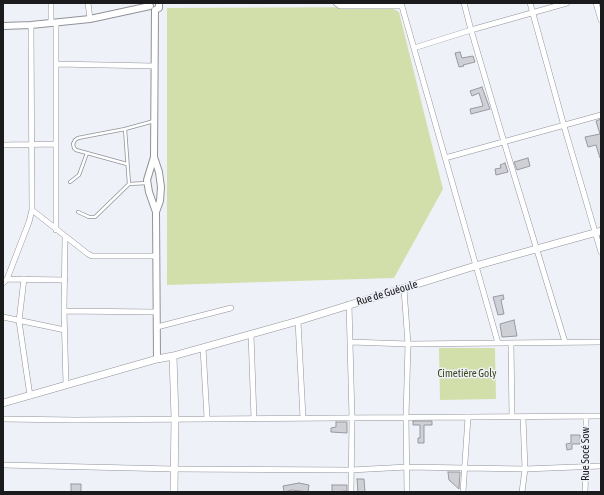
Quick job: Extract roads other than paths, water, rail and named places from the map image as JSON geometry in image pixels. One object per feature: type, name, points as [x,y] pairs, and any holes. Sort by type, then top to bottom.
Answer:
[{"type":"main road","name":"Rue de Guéoule","points":[[3,404],[157,359],[203,348],[298,321],[475,266],[598,232]]},
{"type":"main road","points":[[173,356],[175,418],[174,492]]},
{"type":"street","points":[[51,3],[56,64],[56,230]]},
{"type":"street","points":[[88,3],[90,19]]},
{"type":"street","points":[[3,26],[31,25],[90,19],[152,6],[159,8],[159,3]]},
{"type":"street","points":[[336,3],[340,6],[402,5],[498,343]]},
{"type":"street","points":[[464,3],[504,142],[565,342]]},
{"type":"street","points":[[530,3],[564,126],[598,232],[601,252]]},
{"type":"street","points":[[414,48],[567,3]]},
{"type":"street","points":[[596,3],[601,20]]},
{"type":"street","points":[[152,6],[154,66],[154,157],[147,183],[156,212],[157,359]]},
{"type":"street","points":[[3,284],[7,279],[29,222],[32,210],[31,25]]},
{"type":"street","points":[[56,64],[154,66]]},
{"type":"street","points":[[445,158],[601,115]]},
{"type":"street","points":[[3,146],[56,144]]},
{"type":"street","points":[[154,157],[159,172],[161,187],[160,201],[156,212]]},
{"type":"street","points":[[32,210],[65,237],[92,256],[156,256]]},
{"type":"street","points":[[65,237],[64,330],[66,385]]},
{"type":"street","points":[[7,279],[65,280]]},
{"type":"street","points":[[24,279],[19,321],[30,396]]},
{"type":"street","points":[[404,289],[408,344],[406,418],[407,492]]},
{"type":"street","points":[[349,304],[352,418],[351,492]]},
{"type":"street","points":[[157,327],[231,308]]},
{"type":"street","points":[[64,311],[156,312]]},
{"type":"street","points":[[3,317],[64,330]]},
{"type":"street","points":[[298,321],[303,418]]},
{"type":"street","points":[[251,334],[254,418]]},
{"type":"street","points":[[351,342],[408,344],[601,342]]},
{"type":"street","points":[[511,343],[512,417]]},
{"type":"street","points":[[203,348],[207,418]]},
{"type":"street","name":"Rue Socé Sow","points":[[585,492],[586,416]]},
{"type":"street","points":[[3,419],[75,420],[175,418],[601,416]]},
{"type":"street","points":[[463,492],[468,417]]},
{"type":"street","points":[[522,492],[525,469],[523,417]]},
{"type":"street","points":[[3,465],[174,469],[351,470],[407,467],[525,469],[601,466]]},
{"type":"lane","points":[[127,164],[76,150],[73,144],[78,138],[125,129],[154,121]]},
{"type":"lane","points":[[125,129],[129,184]]},
{"type":"lane","points":[[70,182],[79,175],[87,153]]},
{"type":"lane","points":[[78,212],[89,217],[95,217],[129,184],[147,183]]},
{"type":"park label","name":"Cimetière Goly","points":[[467,374]]}]
